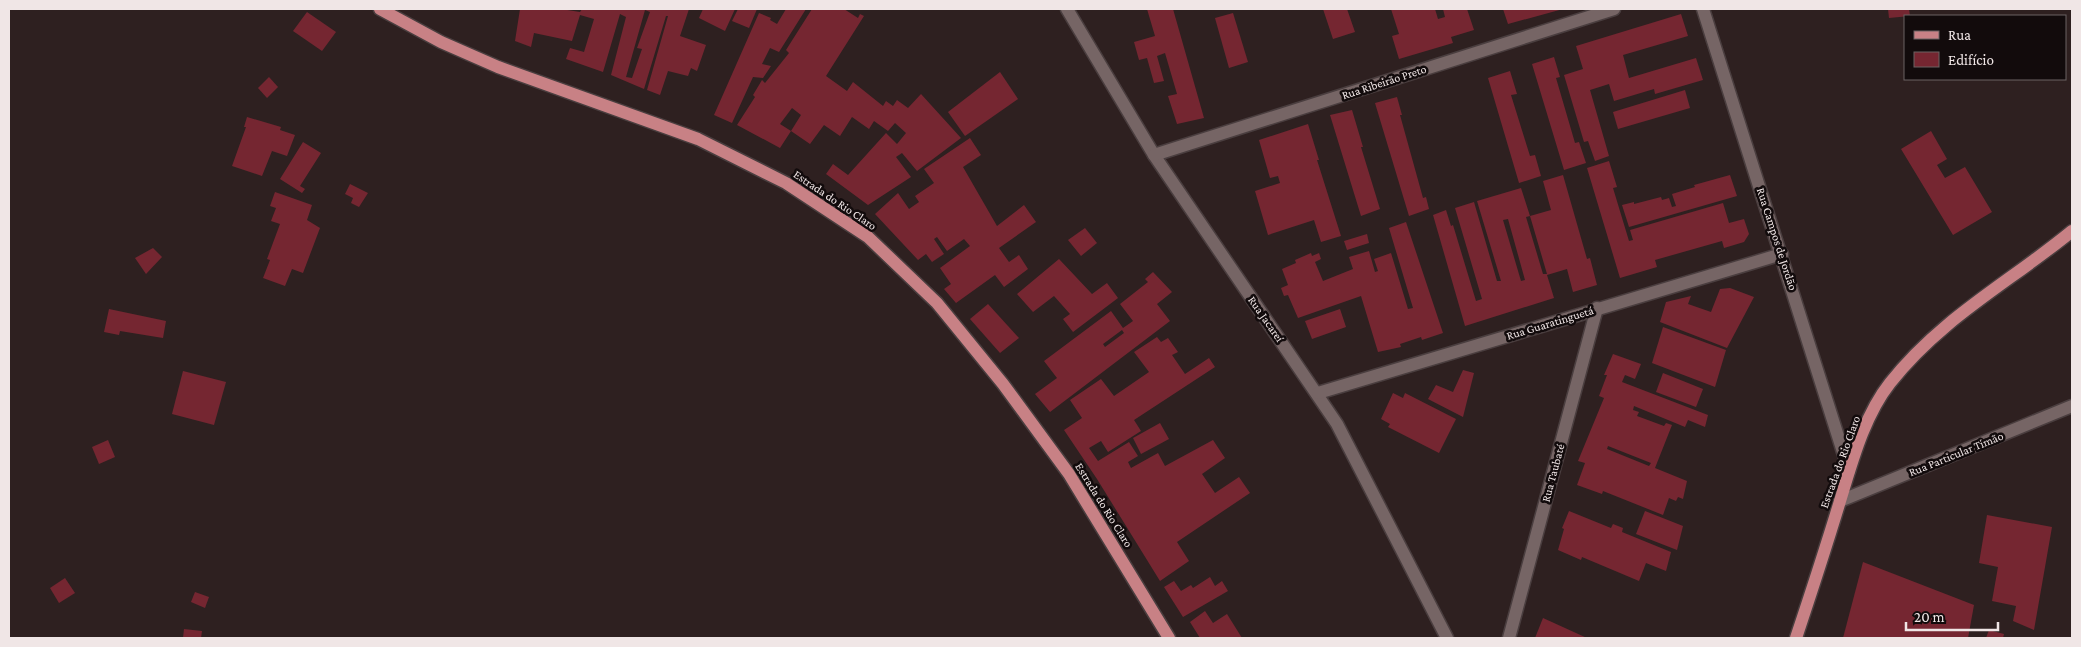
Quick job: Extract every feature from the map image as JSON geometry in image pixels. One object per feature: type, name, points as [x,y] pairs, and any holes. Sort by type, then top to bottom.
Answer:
[{"type":"main road","name":"Estrada do Rio Claro","points":[[380,9],[441,42],[498,67],[698,140],[786,183],[868,237],[937,302],[1003,384],[1069,474],[1169,638]]},
{"type":"main road","name":"Estrada do Rio Claro","points":[[1796,638],[1849,471],[1868,421],[1889,384],[1925,345],[1968,307],[2072,231]]},
{"type":"street","name":"Rua Jacareí","points":[[1067,9],[1154,155],[1318,394],[1341,432],[1447,638]]},
{"type":"street","name":"Rua Ribeirão Preto","points":[[1154,155],[1614,9]]},
{"type":"street","name":"Rua Campos de Jordão","points":[[1703,9],[1782,254],[1849,471]]},
{"type":"street","name":"Rua Guaratinguetá","points":[[1318,394],[1597,308],[1782,254]]},
{"type":"street","name":"Rua Taubaté","points":[[1509,638],[1597,308]]},
{"type":"street","name":"Rua Particular Timão","points":[[1840,501],[2072,406]]},
{"type":"building","points":[[520,9],[561,9],[580,12],[582,9],[689,9],[680,36],[706,45],[697,71],[691,68],[688,76],[668,71],[660,95],[647,90],[668,16],[666,16],[644,89],[611,75],[626,17],[620,14],[603,72],[566,59],[570,48],[584,52],[594,19],[580,15],[572,41],[534,33],[531,47],[515,41]],"holes":[[[645,10],[650,12],[637,48],[642,49],[632,78],[626,77]]]},
{"type":"building","points":[[703,9],[735,9],[725,31],[699,18]]},
{"type":"building","points":[[738,9],[757,9],[749,28],[732,21]]},
{"type":"building","points":[[786,9],[806,9],[779,52],[770,48],[762,64],[771,66],[763,78],[753,77],[732,123],[714,115],[759,13],[771,18],[770,20],[777,24]]},
{"type":"building","points":[[812,9],[844,9],[858,18],[860,14],[864,16],[826,76],[847,91],[853,82],[883,106],[886,101],[893,106],[897,100],[908,108],[921,94],[961,138],[917,171],[902,153],[896,157],[911,177],[868,205],[826,174],[833,164],[848,175],[886,133],[897,144],[906,133],[895,123],[888,131],[874,121],[869,129],[852,117],[840,136],[824,125],[810,144],[791,131],[780,148],[737,125],[755,97],[753,95],[762,80],[765,83],[789,53],[786,50]],"holes":[[[792,108],[801,115],[791,131],[780,124]]]},
{"type":"building","points":[[1147,9],[1173,9],[1204,118],[1177,124],[1168,96],[1177,94],[1165,53],[1157,56],[1164,81],[1154,83],[1147,58],[1139,60],[1134,42],[1155,36]]},
{"type":"building","points":[[1323,9],[1347,9],[1355,32],[1333,39]]},
{"type":"building","points":[[1391,9],[1435,9],[1438,19],[1445,17],[1443,9],[1467,9],[1474,30],[1451,37],[1453,43],[1399,59],[1392,36],[1399,34]]},
{"type":"building","points":[[1503,9],[1563,9],[1508,24]]},
{"type":"building","points":[[1888,9],[1909,9],[1910,15],[1889,18]]},
{"type":"building","points":[[307,12],[336,32],[322,51],[293,31]]},
{"type":"building","points":[[1233,13],[1248,62],[1229,68],[1215,18]]},
{"type":"building","points":[[1681,14],[1688,36],[1623,55],[1629,78],[1696,58],[1703,80],[1655,94],[1654,89],[1614,101],[1609,84],[1590,90],[1609,156],[1595,161],[1588,141],[1584,142],[1564,75],[1583,69],[1576,46]]},
{"type":"building","points":[[1554,57],[1560,77],[1556,78],[1575,143],[1579,142],[1586,163],[1564,170],[1532,64]]},
{"type":"building","points":[[1510,71],[1517,94],[1511,95],[1530,156],[1535,155],[1541,176],[1519,183],[1488,78]]},
{"type":"building","points":[[1000,72],[1018,99],[965,136],[948,112]]},
{"type":"building","points":[[269,77],[278,87],[267,98],[258,88]]},
{"type":"building","points":[[1685,90],[1690,108],[1618,129],[1613,112]]},
{"type":"building","points":[[1397,97],[1402,115],[1400,115],[1423,198],[1426,197],[1429,209],[1409,216],[1375,103]]},
{"type":"building","points":[[1352,110],[1380,209],[1361,216],[1330,115]]},
{"type":"building","points":[[247,117],[281,127],[280,130],[295,135],[287,156],[272,151],[262,176],[232,166],[246,127],[244,127]]},
{"type":"building","points":[[1308,124],[1319,160],[1317,160],[1341,236],[1321,242],[1314,220],[1268,235],[1255,191],[1280,183],[1278,176],[1270,178],[1259,140]]},
{"type":"building","points":[[1931,131],[1947,159],[1937,165],[1945,178],[1965,167],[1992,212],[1953,235],[1901,149]]},
{"type":"building","points":[[970,138],[981,155],[963,167],[997,226],[1024,205],[1036,222],[999,248],[1009,262],[1019,255],[1028,269],[1004,287],[995,275],[956,303],[944,289],[951,284],[940,268],[970,246],[964,239],[947,251],[937,237],[934,239],[944,254],[932,262],[926,254],[918,260],[875,214],[898,193],[909,209],[919,202],[915,196],[934,183],[924,169]]},
{"type":"building","points":[[303,142],[321,153],[300,186],[305,189],[302,193],[280,179]]},
{"type":"building","points":[[1609,161],[1617,187],[1613,188],[1629,241],[1633,240],[1630,230],[1723,203],[1729,223],[1744,219],[1749,234],[1744,242],[1724,248],[1722,241],[1655,260],[1657,267],[1620,278],[1587,168]]},
{"type":"building","points":[[1563,175],[1587,259],[1590,258],[1597,285],[1573,292],[1567,269],[1547,275],[1554,298],[1465,326],[1433,215],[1446,210],[1451,226],[1453,225],[1476,301],[1482,299],[1455,208],[1474,202],[1497,281],[1501,281],[1477,201],[1521,188],[1530,216],[1551,210],[1543,181]],"holes":[[[1530,216],[1547,274],[1543,274],[1526,217]],[[1508,219],[1525,280],[1521,281],[1503,220]]]},
{"type":"building","points":[[1730,175],[1737,196],[1629,227],[1622,205],[1661,197],[1662,200],[1669,198],[1672,207],[1676,206],[1672,194],[1695,187],[1694,185]]},
{"type":"building","points":[[350,184],[368,193],[359,207],[351,203],[353,198],[345,194]]},
{"type":"building","points":[[275,192],[312,205],[307,220],[320,228],[303,273],[292,269],[285,286],[263,278],[270,260],[267,259],[280,224],[271,221],[276,208],[270,206]]},
{"type":"building","points":[[1406,222],[1443,333],[1422,340],[1421,337],[1400,344],[1401,347],[1378,352],[1361,296],[1298,318],[1288,295],[1284,296],[1281,288],[1288,285],[1282,269],[1296,263],[1295,260],[1311,253],[1312,256],[1319,253],[1321,259],[1315,262],[1323,281],[1353,269],[1349,257],[1369,251],[1375,272],[1378,271],[1374,259],[1391,253],[1408,309],[1413,308],[1389,228]]},
{"type":"building","points":[[1085,228],[1097,243],[1081,256],[1068,240]]},
{"type":"building","points":[[1367,234],[1369,243],[1347,250],[1344,241]]},
{"type":"building","points":[[153,248],[162,257],[146,274],[135,258]]},
{"type":"building","points":[[1059,259],[1092,294],[1107,283],[1118,298],[1073,332],[1063,319],[1070,314],[1054,296],[1033,312],[1017,294]]},
{"type":"building","points":[[1153,272],[1172,292],[1157,304],[1170,321],[1050,412],[1035,394],[1057,378],[1044,361],[1111,311],[1123,328],[1133,321],[1120,304],[1148,282],[1145,279]],"holes":[[[1122,330],[1124,333],[1105,347],[1103,344]]]},
{"type":"building","points":[[1730,288],[1754,297],[1727,348],[1660,322],[1666,302],[1691,296],[1688,304],[1711,312],[1720,289]]},
{"type":"building","points":[[988,304],[1019,338],[1000,353],[970,319]]},
{"type":"building","points":[[109,309],[166,321],[163,338],[120,331],[119,335],[104,332]]},
{"type":"building","points":[[1340,309],[1346,327],[1312,339],[1305,321]]},
{"type":"building","points":[[1663,327],[1726,350],[1715,387],[1652,363]]},
{"type":"building","points":[[1157,337],[1161,342],[1168,338],[1178,352],[1172,355],[1185,374],[1209,358],[1215,367],[1134,420],[1141,431],[1108,452],[1101,441],[1089,448],[1098,461],[1129,442],[1138,456],[1128,462],[1131,468],[1158,453],[1165,466],[1213,440],[1225,458],[1202,474],[1215,493],[1239,477],[1250,493],[1177,542],[1189,561],[1160,581],[1097,479],[1064,430],[1082,418],[1070,400],[1101,379],[1114,396],[1149,372],[1134,352]]},
{"type":"building","points":[[1613,354],[1641,364],[1635,379],[1625,375],[1622,382],[1708,415],[1705,427],[1688,420],[1685,427],[1634,406],[1633,410],[1639,412],[1637,416],[1664,426],[1666,423],[1672,425],[1655,468],[1687,481],[1683,499],[1678,497],[1676,501],[1669,498],[1663,515],[1603,491],[1602,494],[1577,485],[1585,463],[1578,461],[1604,398],[1599,396],[1607,375],[1604,375]],"holes":[[[1608,446],[1651,463],[1649,466],[1607,449]]]},
{"type":"building","points":[[1463,370],[1474,373],[1463,417],[1428,399],[1436,385],[1453,392]]},
{"type":"building","points":[[183,371],[226,382],[214,425],[172,414]]},
{"type":"building","points":[[1663,373],[1703,389],[1696,407],[1656,392]]},
{"type":"building","points":[[1393,393],[1403,398],[1405,393],[1456,419],[1439,453],[1388,427],[1390,424],[1381,419]]},
{"type":"building","points":[[1160,423],[1169,439],[1141,454],[1133,438]]},
{"type":"building","points":[[108,440],[115,457],[99,464],[92,447]]},
{"type":"building","points":[[1569,511],[1611,528],[1613,524],[1623,528],[1622,532],[1671,552],[1666,571],[1646,563],[1639,581],[1582,557],[1581,560],[1558,550],[1564,529],[1562,528]]},
{"type":"building","points":[[1645,511],[1683,526],[1677,550],[1636,534]]},
{"type":"building","points":[[1987,515],[2052,527],[2034,630],[2013,621],[2016,606],[1992,601],[1998,567],[1979,563]]},
{"type":"building","points":[[1863,562],[1974,605],[1968,638],[1843,638]]},
{"type":"building","points":[[1210,577],[1215,586],[1222,581],[1228,591],[1183,617],[1164,587],[1174,581],[1181,591],[1191,585],[1193,588]]},
{"type":"building","points":[[65,578],[75,593],[59,603],[50,588]]},
{"type":"building","points":[[195,592],[209,597],[205,608],[191,602]]},
{"type":"building","points":[[1205,611],[1213,623],[1227,614],[1242,638],[1200,638],[1190,622]]},
{"type":"building","points":[[1543,618],[1587,638],[1535,638]]},
{"type":"building","points":[[184,629],[202,631],[201,638],[183,638]]},
{"type":"building","points":[[1989,630],[2004,634],[2003,638],[1986,638]]}]
